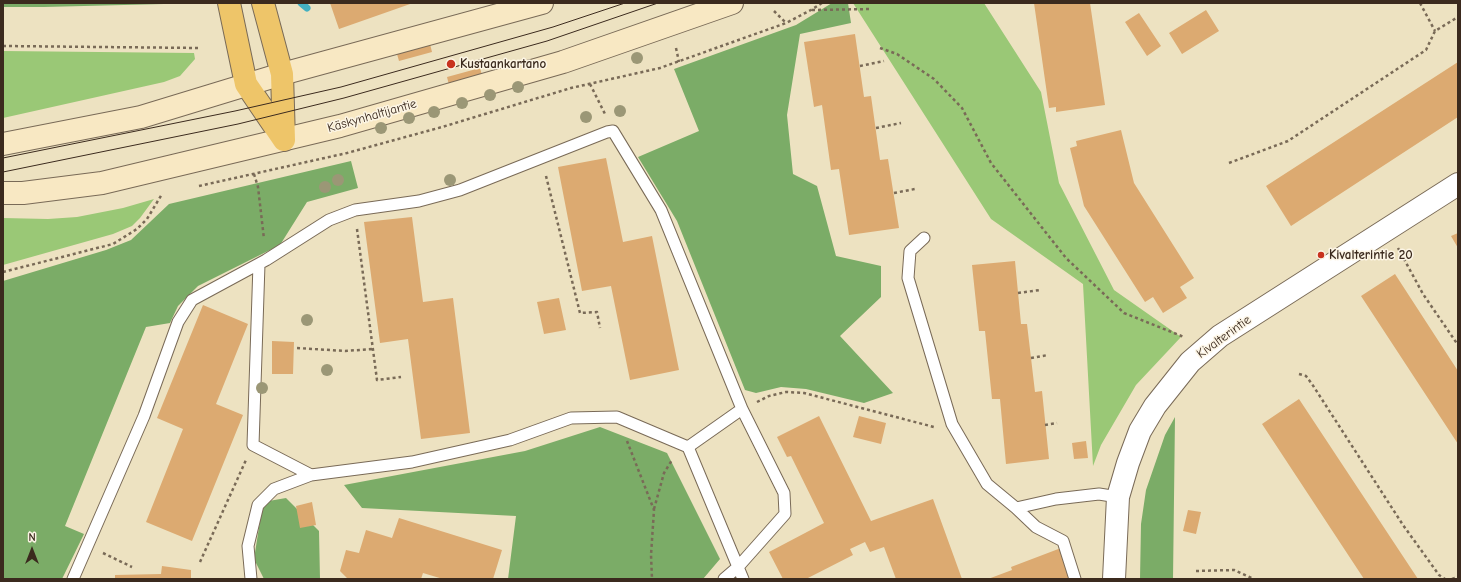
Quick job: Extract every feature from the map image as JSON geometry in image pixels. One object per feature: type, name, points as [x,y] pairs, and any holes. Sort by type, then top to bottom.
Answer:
[{"type":"highway","points":[[230,3],[246,84],[284,140]]},
{"type":"highway","points":[[263,3],[282,74],[284,140]]},
{"type":"main road","points":[[3,144],[141,117],[198,101],[246,84],[542,3]]},
{"type":"main road","name":"Käskynhaltijantie","points":[[3,193],[23,193],[102,183],[340,126],[563,62],[732,3]]},
{"type":"street","name":"Kivalterintie","points":[[1114,579],[1118,497],[1128,463],[1140,431],[1151,412],[1190,362],[1220,336],[1458,184]]},
{"type":"lane","points":[[73,579],[144,416],[178,322],[192,300],[262,262],[329,220],[355,210],[420,201],[453,192],[613,131],[661,210],[742,409],[784,493],[785,514],[738,567],[724,579]]},
{"type":"lane","points":[[924,238],[910,251],[908,278],[952,424],[987,484],[1036,526],[1063,541],[1075,579]]},
{"type":"lane","points":[[262,262],[253,445],[311,475]]},
{"type":"lane","points":[[688,447],[742,409]]},
{"type":"lane","points":[[251,579],[248,546],[258,505],[274,489],[311,475],[412,462],[510,440],[571,418],[617,417],[688,447],[743,579]]},
{"type":"lane","points":[[1016,508],[1056,499],[1099,494],[1118,497]]},
{"type":"path","points":[[571,88],[660,68],[679,62],[786,23],[822,3]]},
{"type":"path","points":[[1420,3],[1435,31]]},
{"type":"path","points":[[811,10],[871,9]]},
{"type":"path","points":[[774,11],[786,23]]},
{"type":"path","points":[[1229,163],[1288,141],[1426,50],[1435,31],[1458,17]]},
{"type":"path","points":[[3,46],[200,48]]},
{"type":"path","points":[[676,48],[679,62]]},
{"type":"path","points":[[880,48],[897,54],[934,80],[962,108],[991,163],[1066,258],[1124,313],[1191,340],[1205,349]]},
{"type":"path","points":[[860,66],[884,61]]},
{"type":"path","points":[[590,84],[613,131]]},
{"type":"path","points":[[876,128],[901,123]]},
{"type":"path","points":[[542,158],[580,314],[598,312],[600,328]]},
{"type":"path","points":[[254,174],[258,187],[262,262]]},
{"type":"path","points":[[894,193],[914,189]]},
{"type":"path","points":[[3,272],[113,244],[137,229],[147,219],[162,194]]},
{"type":"path","points":[[355,210],[377,380],[401,377]]},
{"type":"path","points":[[1395,242],[1423,294],[1458,345]]},
{"type":"path","points":[[1018,292],[1040,290]]},
{"type":"path","points":[[297,348],[345,351],[373,349]]},
{"type":"path","points":[[1031,358],[1048,355]]},
{"type":"path","points":[[1299,374],[1306,376],[1312,384],[1403,525],[1439,575],[1444,579]]},
{"type":"path","points":[[742,409],[769,396],[786,392],[804,393],[932,427],[952,424]]},
{"type":"path","points":[[617,417],[654,510]]},
{"type":"path","points":[[1045,425],[1057,423]]},
{"type":"path","points":[[200,562],[253,445]]},
{"type":"path","points":[[652,579],[651,555],[654,510],[664,473],[677,453],[688,447]]},
{"type":"path","points":[[88,546],[132,567]]},
{"type":"path","points":[[1196,571],[1234,570],[1254,579]]},
{"type":"path","points":[[1452,579],[1458,577]]},
{"type":"green space","points":[[3,3],[164,3],[164,4],[3,7]]},
{"type":"green space","points":[[832,3],[848,3],[851,23],[800,34],[787,115],[793,174],[817,186],[836,256],[881,266],[881,297],[840,336],[893,393],[864,403],[806,389],[781,387],[756,393],[745,390],[677,221],[638,157],[699,131],[674,69],[796,25]]},
{"type":"green space","points":[[853,3],[984,3],[1041,92],[1059,183],[1114,290],[1181,337],[1136,385],[1101,445],[1093,466],[1083,284],[991,219]]},
{"type":"green space","points":[[3,51],[194,53],[195,59],[180,76],[164,82],[3,118]]},
{"type":"green space","points":[[351,161],[358,188],[307,202],[280,245],[198,286],[178,306],[170,323],[146,327],[65,526],[84,534],[62,579],[3,579],[3,281],[106,250],[131,240],[169,204]]},
{"type":"green space","points":[[154,199],[132,226],[113,234],[3,265],[3,218],[48,219],[77,217],[123,208]]},
{"type":"green space","points":[[1175,417],[1173,579],[1140,579],[1141,524],[1146,490],[1165,435]]},
{"type":"green space","points":[[600,427],[667,453],[720,559],[703,579],[508,579],[516,516],[362,508],[344,485],[525,451]]},
{"type":"green space","points":[[286,498],[319,531],[320,579],[264,579],[254,559],[263,502]]},
{"type":"building","points":[[330,3],[413,3],[339,29]]},
{"type":"building","points":[[1034,3],[1090,3],[1105,105],[1056,112],[1056,107],[1049,108]]},
{"type":"building","points":[[1206,10],[1219,31],[1182,54],[1169,33]]},
{"type":"building","points":[[1139,13],[1161,46],[1147,56],[1125,22]]},
{"type":"building","points":[[855,34],[864,97],[871,96],[880,160],[888,159],[899,228],[849,235],[839,169],[831,170],[822,105],[814,107],[804,42]]},
{"type":"building","points":[[430,44],[432,52],[399,61],[397,54]]},
{"type":"building","points":[[1458,62],[1458,117],[1291,226],[1266,186]]},
{"type":"building","points":[[480,68],[482,75],[449,85],[447,77]]},
{"type":"building","points":[[1121,130],[1134,183],[1194,278],[1180,287],[1187,298],[1163,313],[1153,297],[1145,302],[1084,206],[1070,148],[1077,146],[1076,141]]},
{"type":"building","points":[[606,158],[623,242],[652,236],[679,370],[630,380],[611,286],[582,291],[558,167]]},
{"type":"building","points":[[412,217],[423,302],[453,298],[470,433],[421,439],[408,339],[380,343],[364,222]]},
{"type":"building","points":[[1458,233],[1458,248],[1451,236]]},
{"type":"building","points":[[1015,261],[1021,324],[1027,324],[1035,392],[1042,391],[1049,459],[1006,464],[1000,399],[992,399],[985,331],[979,331],[972,265]]},
{"type":"building","points":[[1395,274],[1458,371],[1458,444],[1361,296]]},
{"type":"building","points":[[559,298],[566,330],[544,334],[537,302]]},
{"type":"building","points":[[203,305],[248,324],[216,404],[243,415],[192,541],[146,522],[183,429],[157,418]]},
{"type":"building","points":[[272,341],[294,342],[293,374],[272,374]]},
{"type":"building","points":[[1299,399],[1418,579],[1364,579],[1262,424]]},
{"type":"building","points":[[819,416],[871,521],[933,499],[962,579],[896,579],[884,547],[870,552],[865,542],[850,549],[853,555],[806,579],[783,579],[769,552],[824,523],[791,456],[787,457],[777,437]]},
{"type":"building","points":[[859,416],[886,423],[881,444],[853,437]]},
{"type":"building","points":[[1086,441],[1088,458],[1074,459],[1072,443]]},
{"type":"building","points":[[312,502],[316,525],[300,528],[296,506]]},
{"type":"building","points":[[1188,510],[1201,512],[1196,534],[1183,531]]},
{"type":"building","points":[[399,518],[502,550],[493,579],[443,579],[423,573],[421,579],[345,579],[347,578],[340,571],[346,550],[359,553],[366,530],[392,538]]},
{"type":"building","points":[[1061,548],[1070,578],[988,579],[1012,570],[1011,567]]},
{"type":"building","points":[[162,566],[191,570],[191,579],[115,579],[115,575],[161,574]]},
{"type":"waterway","points":[[301,3],[307,8]]},
{"type":"tram line","points":[[3,158],[235,111],[341,87],[553,27],[625,3]]},
{"type":"tram line","points":[[3,172],[238,124],[344,98],[547,41],[658,3]]},
{"type":"place","name":"Kustaankartano","points":[[451,64]]},
{"type":"place","name":"Kivalterintie 20","points":[[1321,255]]}]
